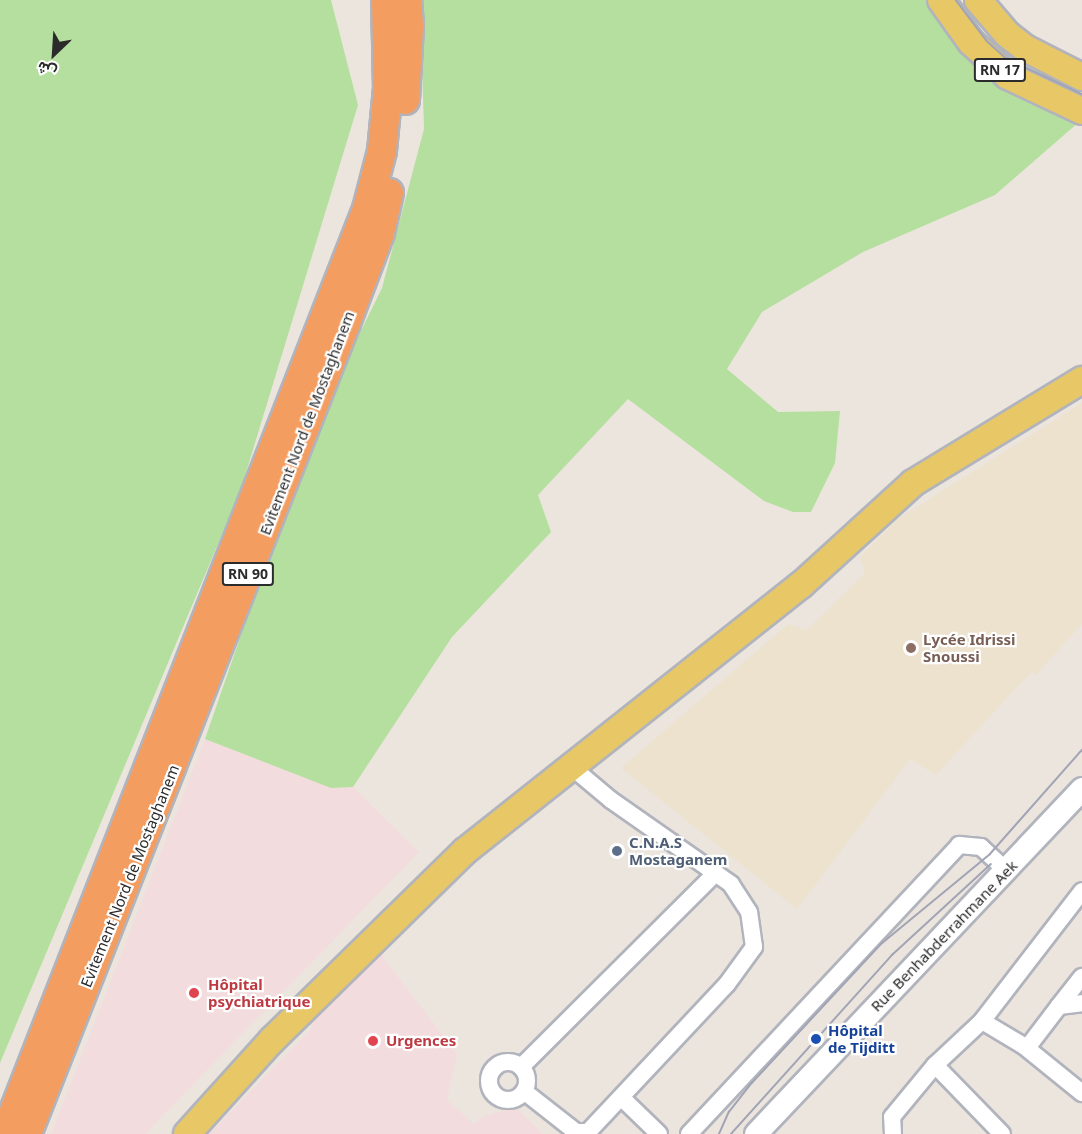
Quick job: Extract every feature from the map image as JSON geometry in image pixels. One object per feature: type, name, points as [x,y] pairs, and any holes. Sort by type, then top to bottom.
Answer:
[{"type":"highway","name":"Evitement Nord de Mostaghanem","points":[[5,1134],[367,209],[382,151],[388,88],[386,0]]},
{"type":"highway","name":"Evitement Nord de Mostaghanem","points":[[27,1134],[380,233],[406,95],[407,0]]},
{"type":"main road","name":"RN 17","points":[[941,0],[971,42],[1008,76],[1082,111]]},
{"type":"main road","name":"RN 17","points":[[978,0],[1007,34],[1025,48],[1082,77]]},
{"type":"main road","points":[[187,1134],[259,1054],[399,913],[465,851],[573,768],[810,578],[913,483],[1082,380]]},
{"type":"main road","name":"Rue Benhabderrahmane Aek","points":[[756,1134],[1007,871],[1082,789]]},
{"type":"street","points":[[525,1092],[583,1133],[623,1099],[728,984],[754,947],[749,912],[731,884],[611,800],[573,768]]},
{"type":"street","points":[[689,1134],[959,845],[981,846],[1007,871]]},
{"type":"street","points":[[521,1067],[716,873]]},
{"type":"street","points":[[893,1134],[892,1117],[935,1065],[982,1021],[1082,891]]},
{"type":"street","points":[[1027,1048],[1082,977]]},
{"type":"street","points":[[1059,1006],[1082,1003]]},
{"type":"street","points":[[982,1021],[1027,1048],[1082,1093]]},
{"type":"street","points":[[503,1062],[521,1067],[527,1079],[525,1092],[515,1100],[502,1100],[492,1093],[488,1081],[492,1069],[503,1062]]},
{"type":"street","points":[[935,1065],[1002,1134]]},
{"type":"street","points":[[623,1099],[659,1134]]},
{"type":"shaded area","name":"Lycée Idrissi Snoussi","points":[[1082,403],[1082,624],[1036,675],[1031,672],[936,775],[910,759],[797,909],[621,768],[788,624],[807,630],[865,573],[860,557],[898,519]]},
{"type":"shaded area","name":"Hôpital psychiatrique","points":[[205,739],[331,788],[353,787],[419,852],[145,1134],[51,1134]]},
{"type":"shaded area","name":"Urgences","points":[[376,948],[457,1054],[447,1100],[474,1124],[482,1117],[516,1107],[543,1134],[209,1134],[311,1029],[313,1012]]},
{"type":"green space","points":[[0,0],[331,0],[358,105],[241,489],[0,1063]]},
{"type":"green space","points":[[420,0],[930,0],[1079,122],[995,195],[863,252],[762,312],[727,369],[778,412],[840,411],[835,463],[811,512],[793,512],[764,501],[628,399],[538,495],[551,532],[452,637],[353,787],[331,788],[205,739],[280,522],[344,365],[382,288],[424,129]]},
{"type":"tram line","points":[[956,0],[987,41],[1006,58],[1082,94]]},
{"type":"tram line","points":[[719,1134],[729,1112],[752,1083],[881,944],[990,854],[1082,750]]},
{"type":"tram line","points":[[731,1134],[892,955],[991,864]]},
{"type":"place","name":"Lycée Idrissi Snoussi","points":[[911,648]]},
{"type":"place","name":"C.N.A.S Mostaganem","points":[[617,851]]},
{"type":"place","name":"Hôpital psychiatrique","points":[[194,993]]},
{"type":"place","name":"Hôpital de Tijditt","points":[[816,1039]]},
{"type":"place","name":"Urgences","points":[[373,1041]]}]
